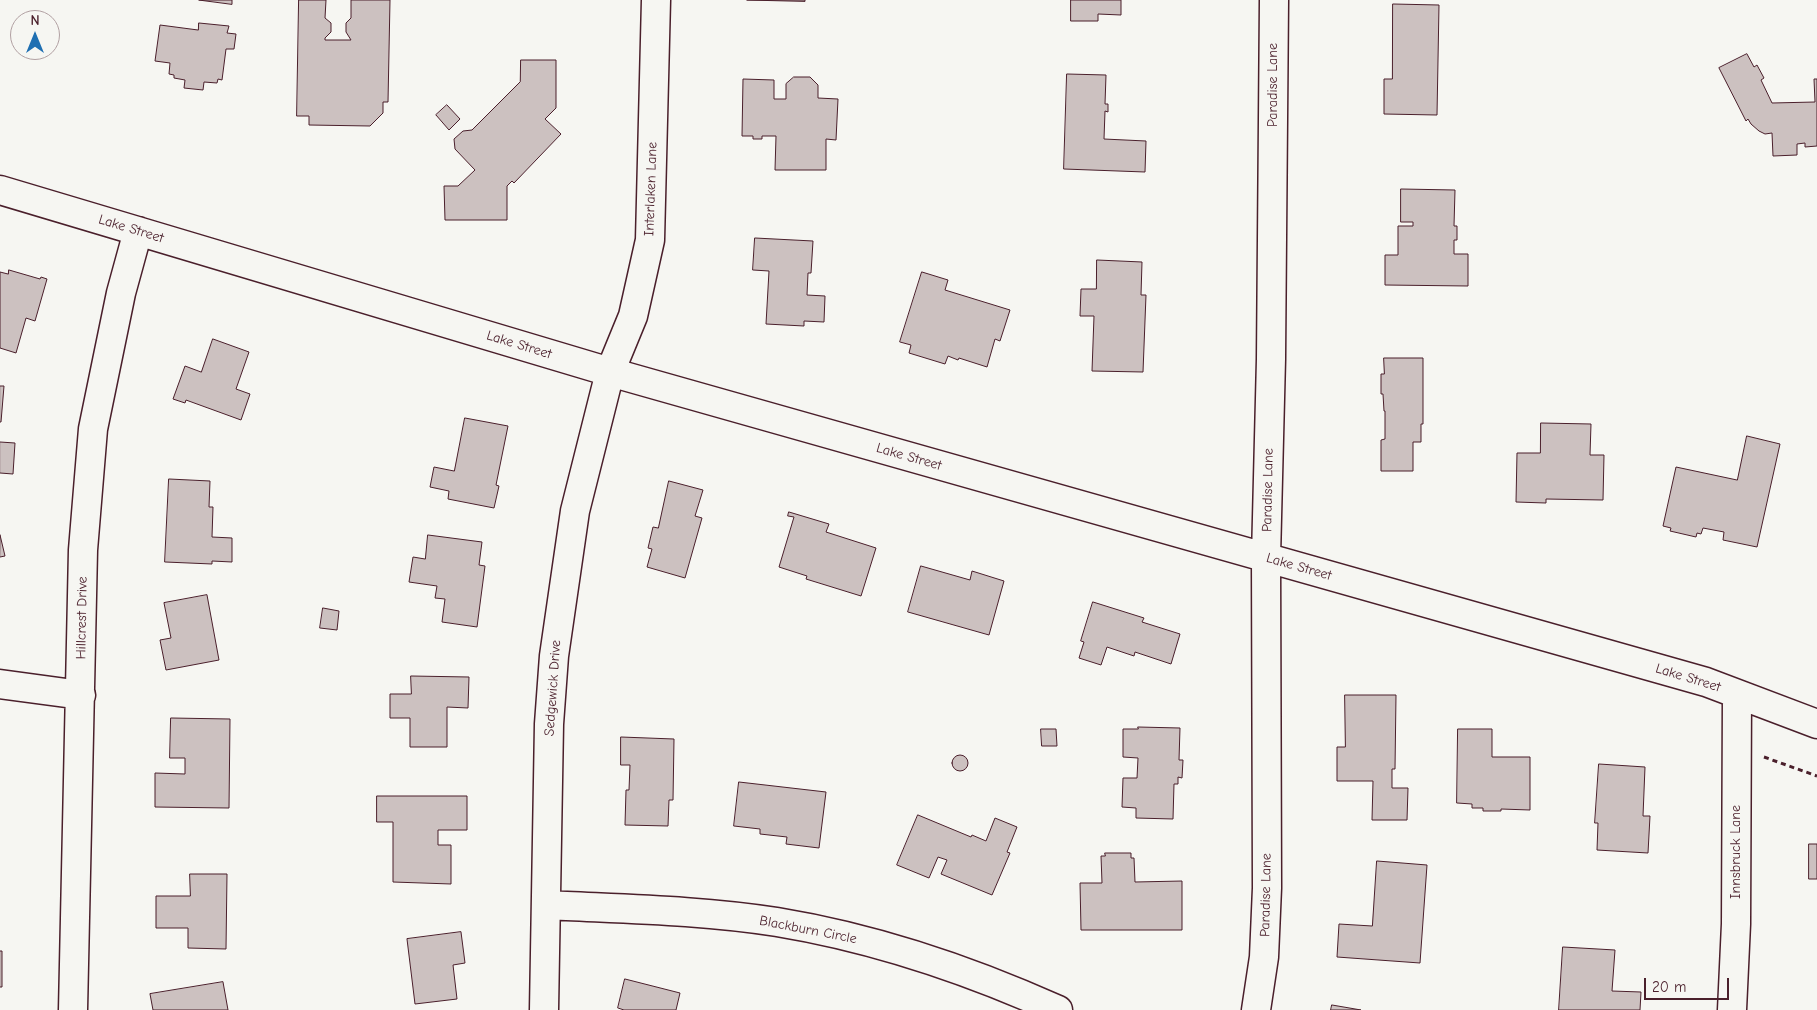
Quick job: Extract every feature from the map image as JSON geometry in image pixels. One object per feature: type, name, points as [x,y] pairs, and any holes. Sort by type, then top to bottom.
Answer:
[{"type":"street","name":"Interlaken Lane","points":[[610,372],[633,316],[650,240],[656,0]]},
{"type":"street","name":"Paradise Lane","points":[[1256,1010],[1264,957],[1267,888],[1266,558],[1271,359],[1274,0]]},
{"type":"street","name":"Lake Street","points":[[0,190],[610,372],[1706,682],[1817,724]]},
{"type":"street","name":"Hillcrest Drive","points":[[74,1010],[83,550],[93,429],[121,293],[138,231]]},
{"type":"street","name":"Sedgewick Drive","points":[[544,1010],[549,724],[554,656],[575,511],[610,372]]},
{"type":"street","points":[[0,684],[81,695]]},
{"type":"street","name":"Innsbruck Lane","points":[[1732,1010],[1736,924],[1737,694]]},
{"type":"street","name":"Blackburn Circle","points":[[546,905],[692,912],[777,922],[859,939],[932,961],[1010,988],[1058,1010]]},
{"type":"building","points":[[199,0],[232,0],[232,4]]},
{"type":"building","points":[[299,0],[326,0],[325,18],[331,23],[331,32],[325,40],[351,40],[346,32],[346,23],[351,18],[351,0],[390,0],[388,102],[383,102],[383,113],[370,126],[309,125],[309,116],[297,116]]},
{"type":"building","points":[[747,0],[805,0],[805,1]]},
{"type":"building","points":[[1071,0],[1121,0],[1121,15],[1098,14],[1098,21],[1071,21]]},
{"type":"building","points":[[1393,4],[1439,5],[1437,115],[1384,114],[1384,79],[1392,79]]},
{"type":"building","points":[[199,23],[229,26],[227,33],[236,34],[234,49],[226,49],[222,80],[218,79],[217,83],[204,82],[203,90],[184,88],[185,80],[174,78],[174,75],[169,74],[170,63],[155,61],[160,25],[198,30]]},
{"type":"building","points":[[1747,54],[1754,67],[1757,65],[1764,78],[1761,80],[1772,103],[1815,102],[1814,79],[1817,79],[1817,146],[1805,147],[1805,143],[1797,144],[1797,155],[1773,156],[1772,133],[1765,134],[1751,124],[1748,119],[1746,121],[1719,68]]},
{"type":"building","points":[[521,60],[556,60],[556,108],[545,119],[561,134],[514,183],[512,181],[507,186],[507,220],[445,220],[444,186],[458,186],[475,170],[455,149],[454,139],[463,131],[472,130],[520,82]]},
{"type":"building","points":[[1067,74],[1106,75],[1105,104],[1108,104],[1108,112],[1105,111],[1104,139],[1146,141],[1145,172],[1064,169]]},
{"type":"building","points":[[794,77],[810,77],[818,85],[818,98],[838,99],[836,140],[826,139],[826,170],[775,170],[776,136],[762,136],[762,139],[753,139],[753,136],[742,136],[743,79],[774,80],[774,99],[786,99],[786,84]]},
{"type":"building","points":[[447,105],[460,119],[449,130],[436,115]]},
{"type":"building","points":[[1401,189],[1455,190],[1454,226],[1457,226],[1457,240],[1454,240],[1454,254],[1468,254],[1468,286],[1385,285],[1385,255],[1398,255],[1398,226],[1413,226],[1413,222],[1401,222]]},
{"type":"building","points":[[755,238],[813,241],[811,273],[808,273],[807,295],[825,296],[824,322],[804,321],[804,326],[766,324],[769,271],[753,270]]},
{"type":"building","points":[[1097,260],[1142,262],[1141,295],[1146,295],[1143,372],[1092,371],[1094,316],[1080,316],[1081,289],[1096,289]]},
{"type":"building","points":[[9,270],[40,279],[41,277],[47,279],[35,321],[26,318],[16,353],[0,348],[0,272],[8,274]]},
{"type":"building","points":[[922,272],[948,280],[945,290],[1010,310],[1000,341],[995,339],[987,367],[948,356],[945,364],[909,353],[911,345],[900,342]]},
{"type":"building","points":[[213,339],[249,352],[236,389],[250,394],[241,420],[186,400],[185,403],[173,399],[185,366],[201,372]]},
{"type":"building","points":[[1384,358],[1423,358],[1423,424],[1421,424],[1421,442],[1413,442],[1413,471],[1381,471],[1381,440],[1385,439],[1385,411],[1383,394],[1381,394],[1381,374],[1384,374]]},
{"type":"building","points":[[0,386],[4,386],[1,422],[0,422]]},
{"type":"building","points":[[465,418],[508,426],[496,485],[499,486],[494,508],[448,499],[449,491],[430,487],[434,467],[454,471]]},
{"type":"building","points":[[1541,423],[1591,424],[1590,455],[1604,455],[1603,500],[1546,499],[1546,503],[1516,502],[1517,453],[1540,453]]},
{"type":"building","points":[[1747,436],[1780,444],[1757,547],[1723,540],[1724,532],[1703,528],[1701,534],[1697,533],[1696,537],[1670,531],[1671,528],[1663,526],[1676,467],[1737,480]]},
{"type":"building","points":[[0,442],[15,443],[13,474],[0,473]]},
{"type":"building","points":[[169,479],[210,481],[209,507],[213,507],[212,537],[232,538],[232,562],[212,561],[212,564],[165,562]]},
{"type":"building","points":[[669,481],[703,490],[695,516],[702,518],[685,578],[647,567],[652,549],[648,548],[653,527],[658,528]]},
{"type":"building","points":[[789,512],[829,524],[826,532],[876,548],[861,596],[806,579],[807,576],[779,567],[794,517],[788,516]]},
{"type":"building","points":[[0,535],[5,556],[0,557]]},
{"type":"building","points":[[428,535],[482,542],[479,565],[485,566],[477,627],[442,622],[445,599],[435,598],[437,586],[409,582],[413,557],[425,559]]},
{"type":"building","points":[[921,566],[970,580],[972,571],[1004,581],[989,635],[908,612]]},
{"type":"building","points":[[207,595],[219,660],[166,670],[160,640],[171,638],[164,603]]},
{"type":"building","points":[[1093,602],[1144,618],[1142,622],[1180,634],[1171,664],[1135,652],[1134,656],[1107,647],[1101,665],[1079,658],[1084,642],[1081,641]]},
{"type":"building","points":[[323,608],[339,611],[337,630],[320,628]]},
{"type":"building","points":[[411,676],[469,677],[468,708],[447,707],[447,747],[410,747],[410,718],[390,718],[390,694],[411,694]]},
{"type":"building","points":[[1345,695],[1396,695],[1395,769],[1392,769],[1392,788],[1408,788],[1407,820],[1372,820],[1373,781],[1337,781],[1337,747],[1345,747]]},
{"type":"building","points":[[171,718],[230,719],[229,808],[155,807],[155,773],[185,774],[185,758],[170,758]]},
{"type":"building","points":[[1138,727],[1180,728],[1179,760],[1183,760],[1182,778],[1178,777],[1178,784],[1174,784],[1173,819],[1136,818],[1136,808],[1122,807],[1123,778],[1137,778],[1138,758],[1123,757],[1123,729],[1138,729]]},
{"type":"building","points":[[1041,729],[1056,729],[1057,746],[1042,746]]},
{"type":"building","points":[[1458,729],[1492,729],[1492,757],[1530,757],[1530,810],[1501,809],[1501,811],[1483,811],[1483,808],[1472,808],[1472,804],[1457,803]]},
{"type":"building","points":[[621,737],[674,739],[673,800],[669,800],[668,826],[625,825],[626,790],[629,790],[630,765],[621,765]]},
{"type":"building","points":[[960,755],[968,763],[960,771],[952,763]]},
{"type":"building","points":[[1599,764],[1645,767],[1643,816],[1650,816],[1648,853],[1597,850],[1598,823],[1595,823]]},
{"type":"building","points":[[739,782],[826,792],[819,848],[786,844],[787,837],[760,834],[760,829],[734,826]]},
{"type":"building","points":[[377,796],[467,796],[467,830],[438,830],[438,845],[451,845],[451,884],[393,882],[393,822],[377,822]]},
{"type":"building","points":[[918,815],[971,837],[972,835],[986,841],[995,818],[1017,827],[1007,852],[1010,853],[992,895],[941,874],[947,860],[938,857],[929,878],[897,865]]},
{"type":"building","points":[[1809,844],[1817,844],[1817,879],[1809,879]]},
{"type":"building","points":[[1105,853],[1131,853],[1131,858],[1134,858],[1135,882],[1182,881],[1182,930],[1081,930],[1080,883],[1102,883],[1101,856],[1105,856]]},
{"type":"building","points":[[1377,861],[1427,865],[1420,963],[1337,957],[1339,924],[1372,926]]},
{"type":"building","points":[[190,874],[227,874],[226,949],[188,948],[188,928],[156,928],[156,896],[190,896]]},
{"type":"building","points":[[461,932],[465,963],[453,965],[457,999],[415,1004],[407,939]]},
{"type":"building","points":[[1563,947],[1615,950],[1612,991],[1641,992],[1640,1010],[1559,1010]]},
{"type":"building","points":[[0,951],[2,951],[2,987],[0,987]]},
{"type":"building","points":[[625,979],[680,993],[676,1010],[624,1010],[618,1008]]},
{"type":"building","points":[[223,982],[228,1010],[153,1010],[150,994]]},
{"type":"building","points":[[1332,1005],[1361,1010],[1331,1010]]}]
